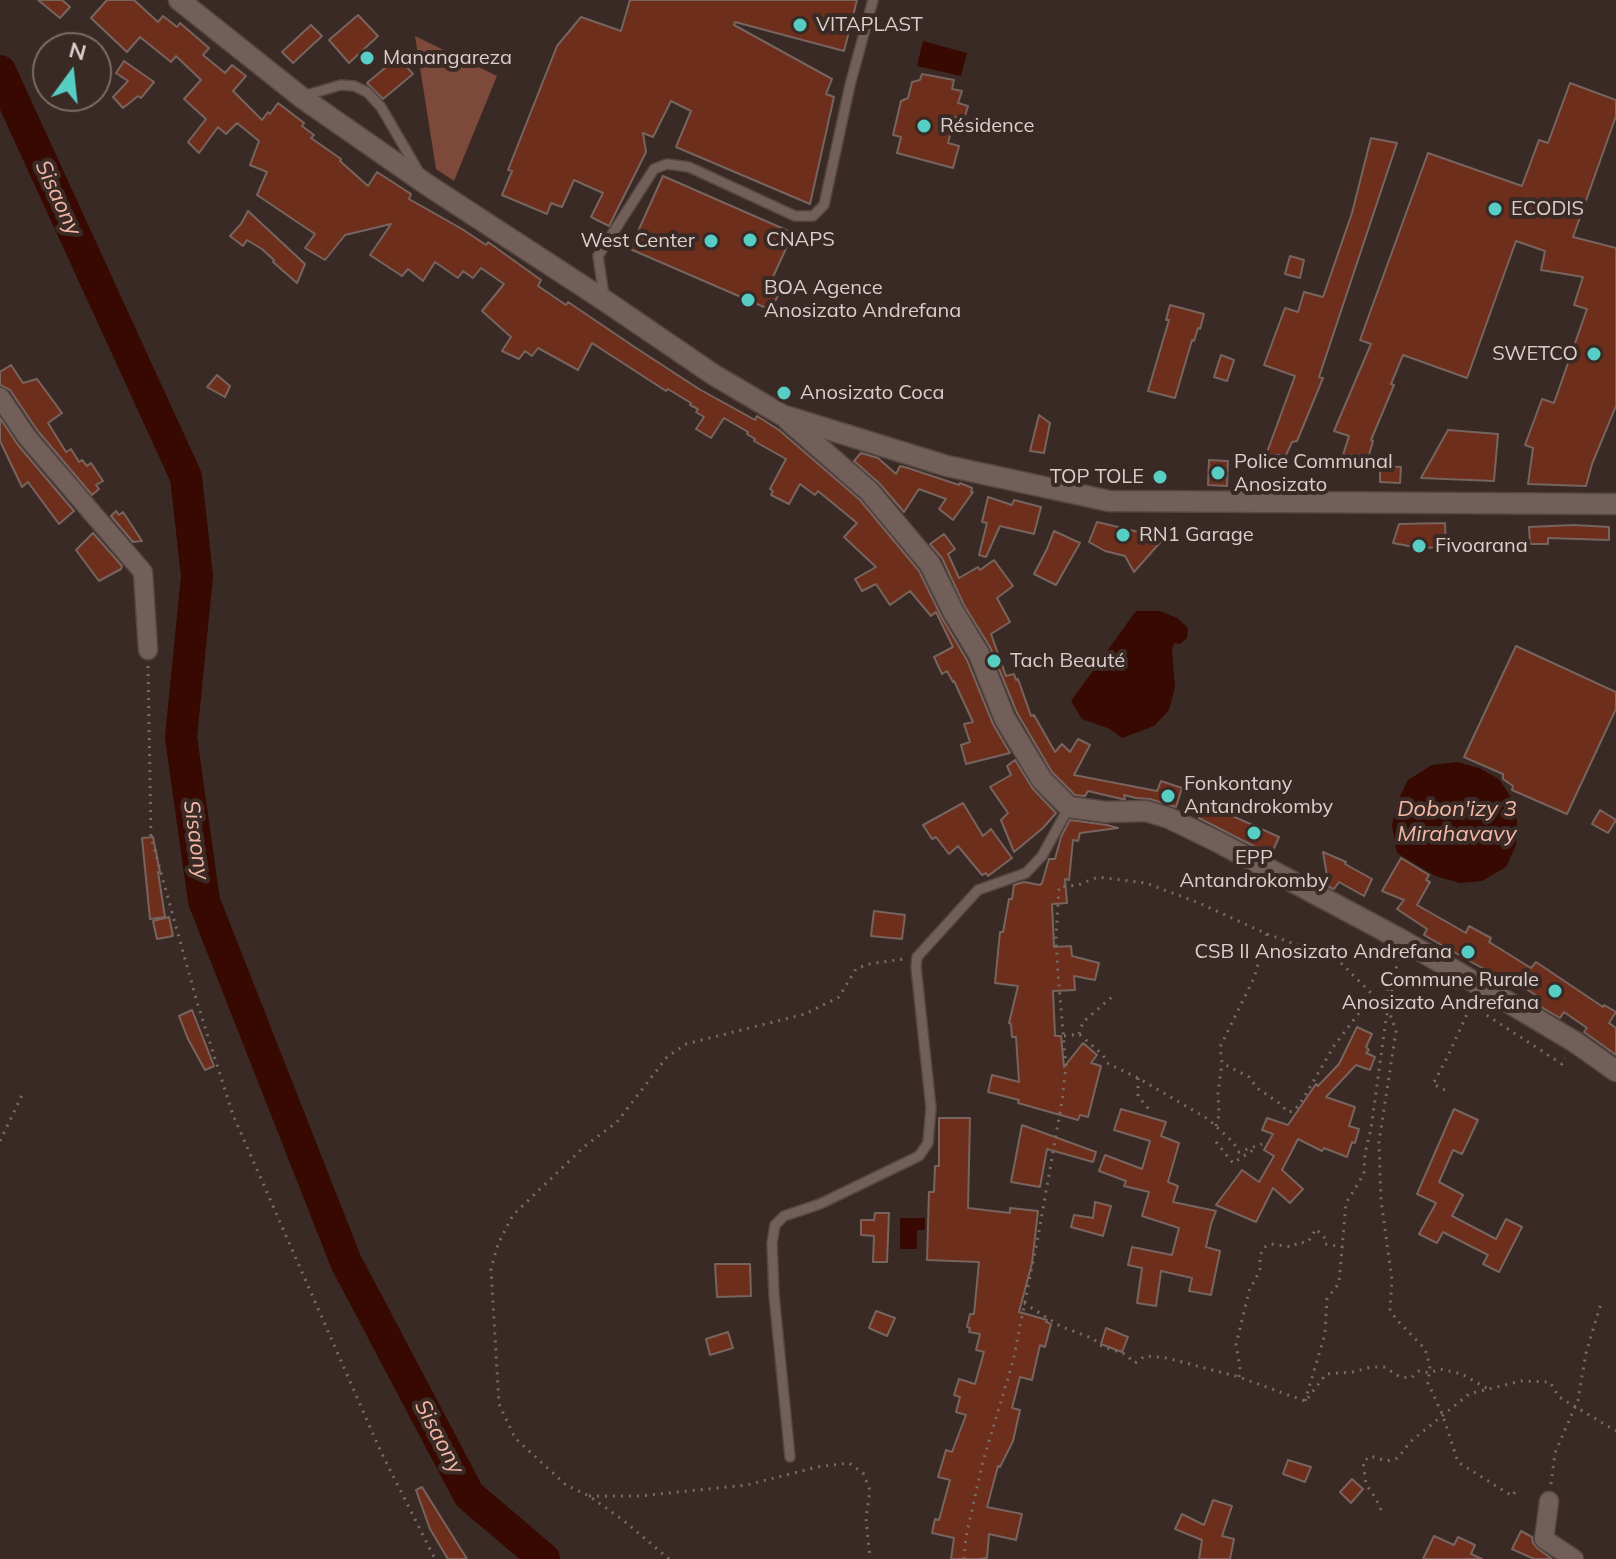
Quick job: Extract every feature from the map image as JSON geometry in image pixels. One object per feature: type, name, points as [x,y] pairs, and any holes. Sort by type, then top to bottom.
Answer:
[{"type":"main road","points":[[179,0],[301,97],[426,184],[714,375],[782,415],[869,491],[930,564],[979,654],[1005,719],[1042,780],[1069,807],[1106,812],[1146,811],[1169,818],[1400,939],[1575,1042],[1616,1071]]},
{"type":"main road","points":[[782,415],[947,466],[1109,501],[1616,504]]},
{"type":"street","points":[[0,397],[27,437],[143,572],[148,650]]},
{"type":"street","points":[[1549,1501],[1544,1539],[1574,1559]]},
{"type":"lane","points":[[604,300],[598,256],[654,169],[667,164],[689,167],[795,216],[813,216],[824,205],[850,85],[873,0]]},
{"type":"lane","points":[[301,97],[341,85],[354,86],[367,92],[381,107],[426,184]]},
{"type":"lane","points":[[790,1457],[774,1295],[772,1243],[775,1225],[784,1216],[820,1204],[919,1156],[928,1143],[931,1108],[917,957],[978,890],[1026,873],[1042,856],[1069,807]]},
{"type":"path","points":[[148,650],[151,837],[197,1002],[233,1115],[381,1452],[435,1559]]},
{"type":"path","points":[[964,1559],[982,1465],[1013,1361],[1062,1101],[1066,1066],[1056,938],[1059,887],[1078,885],[1098,877],[1146,883],[1267,934],[1337,959],[1381,1003]]},
{"type":"path","points":[[1216,1126],[1222,1063],[1220,1047],[1254,978],[1267,934]]},
{"type":"path","points":[[1305,1401],[1325,1334],[1327,1299],[1339,1283],[1346,1203],[1364,1174],[1400,939]]},
{"type":"path","points":[[669,1559],[623,1520],[589,1496],[566,1485],[515,1438],[499,1404],[491,1269],[498,1244],[513,1215],[585,1146],[617,1122],[667,1057],[686,1044],[805,1014],[839,997],[856,969],[868,964],[917,957]]},
{"type":"path","points":[[1222,1063],[1249,1077],[1257,1088],[1288,1112],[1294,1111],[1334,1046],[1359,1013],[1381,1003],[1396,973]]},
{"type":"path","points":[[1079,1034],[1083,1022],[1113,996]]},
{"type":"path","points":[[1445,1090],[1433,1084],[1471,1005],[1562,1064],[1575,1042]]},
{"type":"path","points":[[1388,1008],[1396,1031],[1379,1142],[1381,1200],[1392,1280],[1390,1309],[1425,1349],[1430,1366],[1428,1383],[1458,1462],[1512,1496],[1515,1492]]},
{"type":"path","points":[[1064,1036],[1079,1034],[1103,1055],[1107,1063],[1208,1119],[1233,1142],[1239,1152],[1262,1144],[1233,1163],[1216,1142]]},
{"type":"path","points":[[1138,1078],[1138,1096],[1152,1113]]},
{"type":"path","points":[[0,1141],[24,1091]]},
{"type":"path","points":[[1239,1377],[1236,1345],[1250,1287],[1260,1269],[1263,1248],[1271,1244],[1292,1247],[1299,1242],[1305,1243],[1316,1229],[1324,1237],[1325,1244],[1343,1247]]},
{"type":"path","points":[[1551,1481],[1555,1453],[1578,1400],[1586,1353],[1602,1300]]},
{"type":"path","points":[[1024,1303],[1060,1326],[1125,1354],[1135,1363],[1145,1356],[1167,1358],[1239,1377],[1305,1401]]},
{"type":"path","points":[[1305,1401],[1326,1374],[1371,1367],[1384,1367],[1400,1377],[1411,1378],[1419,1371],[1430,1373],[1440,1369],[1462,1374],[1488,1389]]},
{"type":"path","points":[[1381,1510],[1366,1484],[1363,1462],[1370,1456],[1387,1461],[1398,1458],[1410,1442],[1469,1394],[1521,1381],[1550,1382],[1559,1397],[1616,1431]]},
{"type":"path","points":[[589,1496],[639,1496],[747,1485],[817,1467],[849,1463],[863,1473],[870,1490],[866,1518],[870,1559]]},
{"type":"shaded area","points":[[415,36],[497,76],[454,181],[436,169]]},
{"type":"water","points":[[923,41],[967,53],[961,76],[917,66]]},
{"type":"water","points":[[1136,611],[1160,611],[1177,618],[1188,628],[1187,638],[1180,644],[1174,643],[1172,651],[1175,687],[1169,710],[1154,726],[1122,738],[1110,729],[1082,719],[1071,701]]},
{"type":"water","name":"Dobon'izy 3 Mirahavavy","points":[[1457,762],[1479,768],[1499,779],[1512,799],[1517,821],[1516,845],[1506,867],[1482,881],[1460,883],[1435,876],[1397,853],[1392,825],[1399,798],[1408,780],[1432,765]]},
{"type":"water","points":[[900,1218],[925,1218],[925,1230],[917,1230],[917,1249],[900,1249]]},
{"type":"building","points":[[38,0],[62,0],[70,7],[60,18]]},
{"type":"building","points":[[107,0],[134,0],[158,22],[163,16],[177,27],[180,23],[209,48],[203,55],[225,73],[232,65],[246,76],[233,91],[262,120],[278,103],[304,123],[302,126],[314,135],[311,138],[341,159],[368,186],[377,172],[411,194],[409,199],[486,245],[488,242],[541,280],[538,286],[566,305],[568,302],[699,389],[755,420],[757,416],[779,430],[860,500],[919,571],[967,660],[993,724],[1010,753],[966,764],[961,745],[970,742],[964,724],[973,722],[954,681],[947,671],[942,674],[934,657],[953,647],[936,612],[931,616],[910,591],[890,605],[876,584],[862,591],[855,579],[876,567],[844,537],[857,523],[818,491],[815,495],[800,484],[789,504],[771,495],[773,491],[770,489],[786,459],[754,441],[748,432],[724,418],[711,438],[696,429],[704,417],[696,412],[698,409],[691,403],[668,389],[666,391],[592,343],[578,370],[538,348],[532,356],[525,351],[519,359],[502,351],[511,337],[482,311],[504,284],[481,268],[473,278],[463,271],[458,278],[435,262],[423,281],[408,269],[402,276],[370,255],[391,224],[345,235],[325,260],[305,248],[315,234],[257,195],[267,172],[250,165],[259,141],[237,123],[226,134],[218,127],[199,153],[188,142],[206,119],[184,99],[201,80],[176,56],[171,62],[140,37],[127,52],[112,38],[112,32],[106,32],[91,18]]},
{"type":"building","points":[[630,0],[857,0],[844,51],[735,22],[734,25],[832,79],[826,94],[834,97],[810,204],[676,147],[691,111],[671,101],[653,137],[643,133],[646,152],[609,226],[591,217],[603,193],[574,180],[562,207],[551,203],[547,214],[502,195],[512,171],[508,170],[557,46],[581,17],[621,31]]},
{"type":"building","points":[[358,15],[378,36],[349,63],[329,40]]},
{"type":"building","points":[[311,25],[322,36],[293,63],[282,52]]},
{"type":"building","points":[[398,57],[413,74],[383,99],[367,83]]},
{"type":"building","points":[[124,61],[154,82],[141,98],[138,96],[123,108],[113,97],[128,81],[116,73]]},
{"type":"building","name":"Résidence","points":[[922,74],[954,80],[952,89],[962,91],[958,103],[968,106],[964,119],[955,117],[948,143],[959,146],[953,168],[897,153],[901,137],[893,135],[901,101],[908,98],[912,82],[920,80]]},
{"type":"building","name":"ECODIS","points":[[1570,83],[1616,100],[1616,116],[1573,237],[1616,248],[1616,406],[1586,486],[1528,484],[1533,448],[1525,445],[1542,399],[1554,403],[1587,309],[1574,305],[1583,277],[1541,270],[1545,251],[1516,241],[1467,378],[1403,355],[1371,440],[1369,455],[1343,455],[1349,436],[1334,431],[1371,344],[1360,340],[1428,153],[1522,186],[1539,140],[1548,143]]},
{"type":"building","points":[[1371,138],[1397,143],[1319,377],[1323,378],[1297,441],[1292,442],[1286,455],[1266,455],[1295,376],[1264,365],[1285,308],[1298,312],[1304,292],[1323,297],[1352,213]]},
{"type":"building","name":"West Center","points":[[663,176],[793,233],[768,288],[779,293],[771,310],[630,249]]},
{"type":"building","points":[[248,211],[305,264],[297,283],[262,249],[247,240],[243,246],[230,236]]},
{"type":"building","points":[[1290,256],[1304,260],[1300,278],[1285,274]]},
{"type":"building","points":[[1170,305],[1204,314],[1200,329],[1192,340],[1175,398],[1148,391],[1169,320],[1166,320]]},
{"type":"building","points":[[1221,355],[1234,360],[1227,381],[1214,377]]},
{"type":"building","points":[[11,365],[23,383],[37,379],[62,413],[48,423],[66,452],[71,449],[79,462],[82,460],[87,466],[91,463],[103,481],[96,485],[99,489],[92,495],[37,430],[10,390],[0,385],[0,372]]},
{"type":"building","points":[[217,375],[230,386],[225,397],[207,387]]},
{"type":"building","points":[[1039,415],[1050,423],[1044,453],[1030,451]]},
{"type":"building","points":[[0,418],[18,445],[74,511],[59,524],[28,482],[22,487],[0,441]]},
{"type":"building","points":[[1448,430],[1498,434],[1494,481],[1421,478]]},
{"type":"building","points":[[861,453],[878,458],[896,474],[900,466],[960,483],[972,488],[973,492],[953,520],[939,509],[946,499],[919,489],[904,512],[879,483],[854,461]]},
{"type":"building","name":"Police Communal Anosizato","points":[[1209,460],[1228,461],[1227,486],[1208,485]]},
{"type":"building","points":[[1380,466],[1401,467],[1400,483],[1380,482]]},
{"type":"building","points":[[988,497],[1012,505],[1014,500],[1041,507],[1034,534],[1000,526],[986,557],[979,555],[987,523],[982,522]]},
{"type":"building","points":[[116,511],[119,515],[123,512],[142,541],[133,542],[111,516]]},
{"type":"building","points":[[1097,522],[1164,538],[1134,572],[1125,556],[1105,551],[1089,542]]},
{"type":"building","points":[[1445,523],[1446,547],[1419,548],[1393,543],[1399,524]]},
{"type":"building","points":[[1529,527],[1609,527],[1609,540],[1548,538],[1548,544],[1530,544]]},
{"type":"building","points":[[1054,531],[1080,543],[1056,585],[1034,574]]},
{"type":"building","points":[[93,533],[122,566],[99,581],[76,550]]},
{"type":"building","points":[[944,534],[955,549],[948,554],[959,578],[978,567],[980,570],[994,560],[1013,586],[997,598],[1010,622],[991,634],[1006,676],[1014,674],[1018,679],[1031,716],[1034,715],[1055,752],[1062,744],[1070,752],[1078,739],[1090,745],[1074,775],[1157,791],[1161,781],[1182,788],[1176,807],[1124,795],[1125,799],[1088,791],[1085,796],[1075,795],[1052,772],[1017,713],[990,647],[964,605],[942,558],[930,544]]},
{"type":"building","points":[[1516,646],[1616,692],[1616,709],[1567,814],[1512,790],[1513,786],[1503,779],[1503,774],[1464,757]]},
{"type":"building","points":[[1015,760],[1033,789],[1056,813],[1014,852],[1001,820],[1008,813],[990,787],[1011,775],[1007,766]]},
{"type":"building","points":[[963,803],[983,836],[991,829],[1012,858],[988,876],[986,873],[982,875],[958,846],[949,854],[936,837],[932,839],[923,825]]},
{"type":"building","points":[[1206,804],[1279,837],[1271,855],[1199,818]]},
{"type":"building","points":[[1600,810],[1616,820],[1608,833],[1592,824]]},
{"type":"building","points":[[1070,820],[1118,828],[1080,833],[1078,841],[1073,840],[1069,880],[1065,879],[1067,903],[1052,904],[1054,947],[1071,946],[1072,956],[1099,963],[1095,980],[1074,976],[1075,990],[1053,991],[1055,1036],[1061,1036],[1064,1067],[1083,1043],[1097,1055],[1091,1063],[1101,1066],[1088,1117],[1080,1115],[1078,1120],[988,1092],[992,1075],[1019,1082],[1016,1037],[1012,1037],[1009,1023],[1018,986],[995,983],[1000,932],[1003,932],[1009,899],[1012,899],[1014,885],[1042,883],[1049,859],[1055,859]]},
{"type":"building","points":[[153,837],[165,917],[150,919],[142,838]]},
{"type":"building","points":[[1323,852],[1372,879],[1364,896],[1339,882],[1334,889],[1329,887]]},
{"type":"building","points":[[1401,858],[1429,875],[1426,880],[1430,882],[1417,905],[1466,933],[1469,926],[1491,938],[1489,942],[1531,968],[1536,962],[1603,1007],[1616,1012],[1609,1023],[1616,1028],[1616,1055],[1584,1032],[1587,1028],[1564,1012],[1560,1018],[1536,1004],[1540,998],[1508,977],[1505,981],[1424,935],[1427,929],[1397,909],[1404,900],[1382,891]]},
{"type":"building","points":[[874,911],[905,915],[902,939],[871,936]]},
{"type":"building","points":[[169,917],[173,936],[157,939],[153,921]]},
{"type":"building","points":[[192,1010],[214,1066],[205,1070],[179,1016]]},
{"type":"building","points":[[1357,1027],[1372,1034],[1366,1047],[1369,1050],[1366,1053],[1375,1057],[1370,1070],[1356,1065],[1326,1097],[1355,1107],[1349,1126],[1359,1129],[1347,1157],[1324,1148],[1322,1151],[1298,1139],[1282,1170],[1303,1189],[1290,1203],[1273,1188],[1256,1222],[1216,1205],[1242,1170],[1259,1182],[1274,1156],[1264,1150],[1273,1134],[1262,1130],[1267,1118],[1288,1125],[1316,1084],[1318,1086],[1339,1064]]},
{"type":"building","points":[[1121,1109],[1166,1122],[1161,1136],[1179,1143],[1168,1182],[1178,1186],[1173,1202],[1216,1211],[1206,1247],[1220,1251],[1211,1295],[1189,1291],[1192,1278],[1161,1271],[1156,1306],[1137,1303],[1142,1268],[1128,1265],[1132,1247],[1172,1255],[1179,1228],[1142,1216],[1149,1192],[1124,1186],[1126,1181],[1099,1171],[1105,1155],[1142,1169],[1150,1141],[1114,1130]]},
{"type":"building","points":[[1454,1109],[1478,1120],[1462,1154],[1453,1150],[1439,1182],[1463,1195],[1452,1216],[1496,1239],[1506,1219],[1522,1227],[1499,1272],[1483,1264],[1488,1255],[1443,1232],[1437,1243],[1419,1234],[1436,1203],[1417,1194]]},
{"type":"building","points":[[939,1118],[970,1118],[968,1208],[1010,1213],[1010,1208],[1038,1211],[1032,1263],[1019,1312],[1051,1324],[1045,1347],[1040,1345],[1032,1380],[1020,1377],[1012,1408],[1020,1410],[1013,1441],[998,1466],[987,1507],[1022,1514],[1016,1540],[989,1534],[987,1558],[980,1559],[951,1559],[954,1538],[932,1533],[935,1519],[939,1520],[950,1480],[938,1477],[946,1450],[952,1452],[966,1415],[956,1412],[960,1397],[954,1395],[959,1379],[975,1384],[984,1352],[976,1350],[980,1334],[969,1332],[970,1328],[967,1327],[970,1314],[974,1314],[979,1262],[927,1260],[929,1192],[934,1192],[935,1166],[939,1166]]},
{"type":"building","points":[[1022,1125],[1096,1152],[1093,1162],[1047,1149],[1040,1187],[1011,1182]]},
{"type":"building","points":[[1095,1202],[1111,1206],[1103,1236],[1071,1227],[1074,1215],[1093,1218]]},
{"type":"building","points":[[875,1213],[889,1213],[887,1262],[873,1262],[874,1236],[861,1235],[861,1220],[874,1220]]},
{"type":"building","points":[[715,1264],[750,1264],[751,1296],[717,1297]]},
{"type":"building","points":[[876,1311],[895,1318],[887,1336],[869,1328]]},
{"type":"building","points":[[1106,1328],[1128,1337],[1122,1352],[1101,1344]]},
{"type":"building","points":[[728,1332],[733,1348],[710,1355],[706,1339]]},
{"type":"building","points":[[1288,1460],[1311,1467],[1305,1482],[1283,1474]]},
{"type":"building","points":[[1352,1479],[1363,1489],[1351,1503],[1340,1492]]},
{"type":"building","points":[[422,1487],[467,1559],[448,1559],[430,1529],[416,1490]]},
{"type":"building","points":[[1213,1500],[1232,1506],[1222,1536],[1234,1539],[1230,1559],[1199,1559],[1202,1540],[1175,1529],[1182,1514],[1204,1525]]},
{"type":"building","points":[[1521,1531],[1532,1537],[1537,1548],[1552,1559],[1534,1559],[1512,1549]]},
{"type":"building","points":[[1434,1536],[1454,1545],[1458,1537],[1475,1545],[1471,1554],[1482,1559],[1423,1559]]},
{"type":"waterway","name":"Sisaony","points":[[0,71],[186,477],[197,576],[181,737],[204,901],[346,1262],[469,1495],[544,1559]]},
{"type":"place","name":"VITAPLAST","points":[[800,25]]},
{"type":"place","name":"Manangareza","points":[[367,58]]},
{"type":"place","name":"Résidence","points":[[924,126]]},
{"type":"place","name":"ECODIS","points":[[1495,209]]},
{"type":"place","name":"CNAPS","points":[[750,240]]},
{"type":"place","name":"West Center","points":[[711,241]]},
{"type":"place","name":"BOA Agence Anosizato Andrefana","points":[[748,300]]},
{"type":"place","name":"SWETCO","points":[[1594,354]]},
{"type":"place","name":"Anosizato Coca","points":[[784,393]]},
{"type":"place","name":"Police Communal Anosizato","points":[[1218,473]]},
{"type":"place","name":"TOP TOLE","points":[[1160,477]]},
{"type":"place","name":"RN1 Garage","points":[[1123,535]]},
{"type":"place","name":"Fivoarana","points":[[1419,546]]},
{"type":"place","name":"Tach Beauté","points":[[994,661]]},
{"type":"place","name":"Fonkontany Antandrokomby","points":[[1168,796]]},
{"type":"place","name":"EPP Antandrokomby","points":[[1254,833]]},
{"type":"place","name":"CSB II Anosizato Andrefana","points":[[1468,952]]},
{"type":"place","name":"Commune Rurale Anosizato Andrefana","points":[[1555,991]]}]
